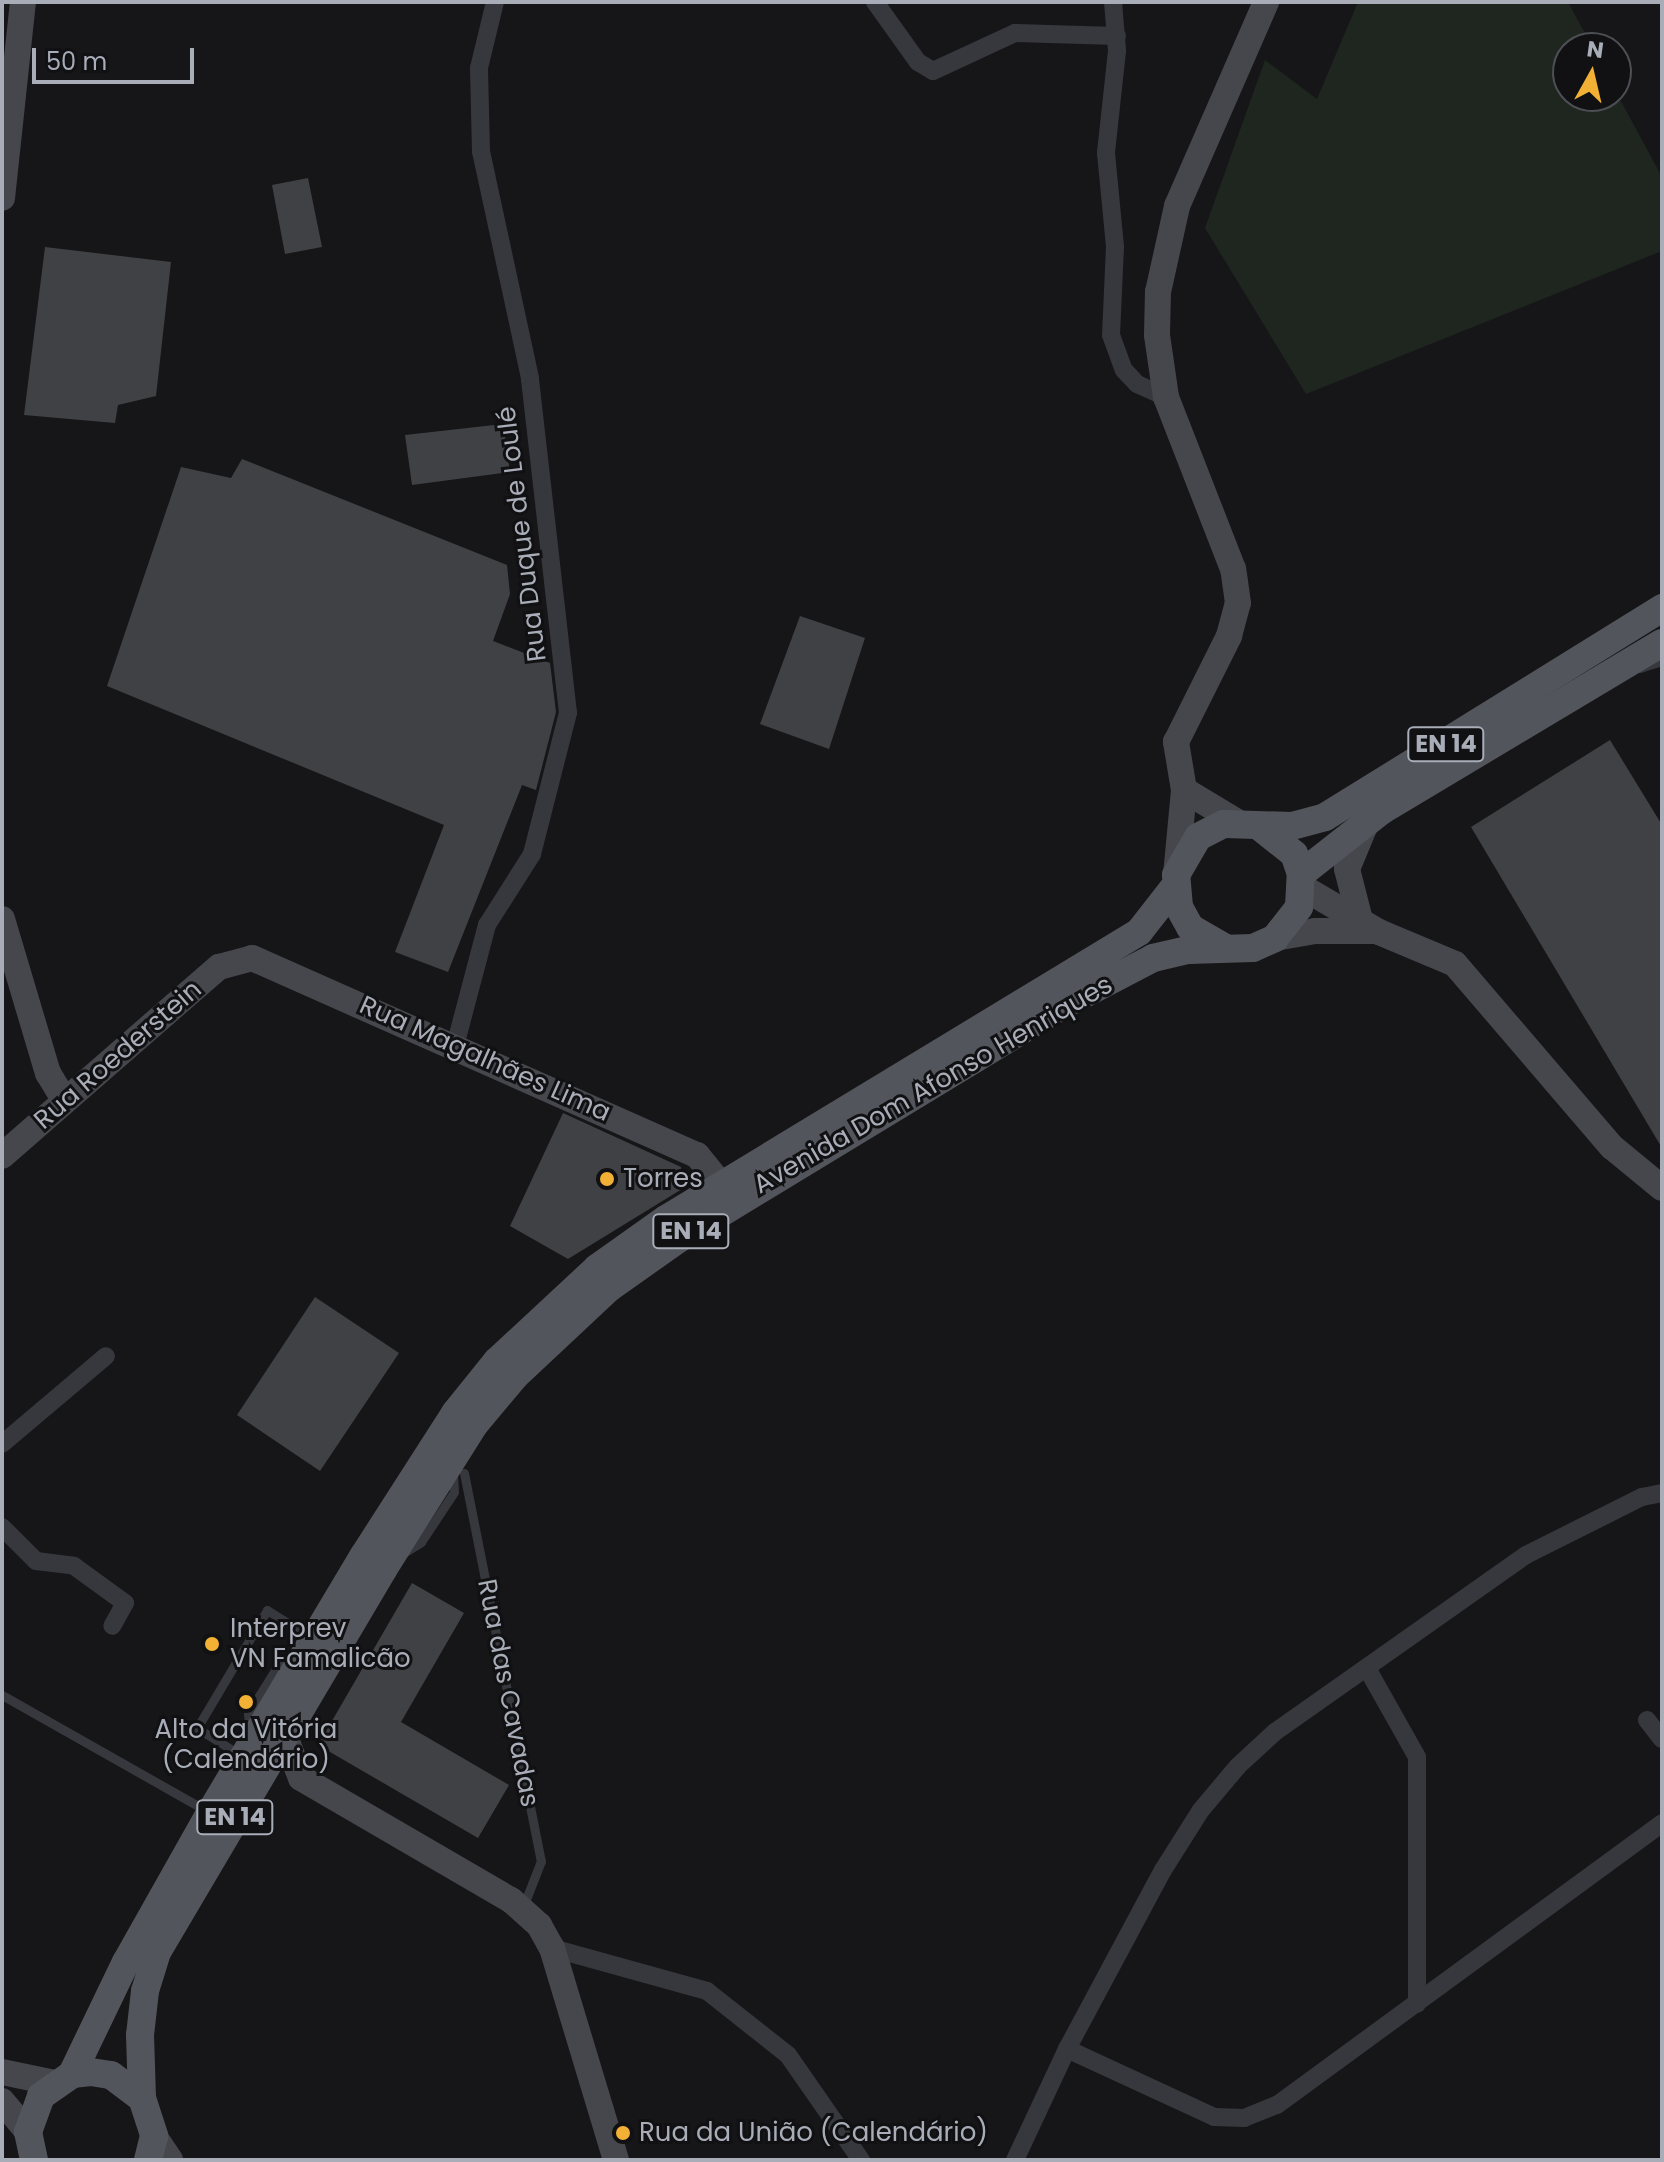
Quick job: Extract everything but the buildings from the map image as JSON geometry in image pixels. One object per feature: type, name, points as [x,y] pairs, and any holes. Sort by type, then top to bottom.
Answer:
[{"type":"main road","name":"Avenida Dom Afonso Henriques","points":[[142,2098],[142,2020],[157,1952],[309,1646],[455,1413],[497,1361],[597,1268],[720,1183],[1139,932],[1176,880],[1198,837],[1250,825],[1325,817],[1366,796],[1662,608]]},
{"type":"main road","name":"EN 14","points":[[1275,938],[1299,907],[1302,880],[1367,821],[1662,643]]},
{"type":"main road","points":[[1250,825],[1286,845],[1302,880]]},
{"type":"main road","points":[[1176,880],[1190,927],[1228,949]]},
{"type":"main road","name":"Avenida Dom Afonso Henriques","points":[[63,2079],[210,1813],[250,1761],[284,1734],[391,1556],[458,1468],[474,1425],[555,1336],[609,1288],[701,1224],[1067,1003],[1153,958],[1189,950],[1253,948],[1275,938]]},
{"type":"main road","points":[[63,2079],[111,2075],[142,2098]]},
{"type":"main road","name":"EN 14","points":[[30,2151],[32,2113],[63,2079]]},
{"type":"main road","name":"EN 14","points":[[142,2098],[151,2148]]},
{"type":"street","points":[[2,198],[23,2]]},
{"type":"street","name":"Rua Duque de Loulé","points":[[455,1046],[487,925],[532,854],[568,713],[530,378],[481,151],[479,68],[495,2]]},
{"type":"street","points":[[875,2],[918,62],[933,71],[1015,33],[1117,36]]},
{"type":"street","points":[[1113,2],[1117,36],[1106,153],[1114,225],[1111,335],[1124,370],[1137,384],[1166,397]]},
{"type":"street","points":[[1176,880],[1184,790],[1176,742],[1229,636],[1238,603],[1233,569],[1166,397],[1157,335],[1170,227],[1266,2]]},
{"type":"street","points":[[1184,790],[1250,825]]},
{"type":"street","points":[[1367,821],[1347,869],[1370,926]]},
{"type":"street","points":[[1302,880],[1370,926],[1455,964],[1612,1147],[1662,1188]]},
{"type":"street","points":[[2,919],[48,1073],[64,1100]]},
{"type":"street","points":[[1275,938],[1370,926]]},
{"type":"street","name":"Rua Magalhães Lima","points":[[238,959],[269,961],[697,1155],[720,1183]]},
{"type":"street","name":"Rua Roederstein","points":[[2,1156],[219,967],[238,959]]},
{"type":"street","points":[[2,1444],[106,1356]]},
{"type":"street","points":[[1015,2160],[1067,2049],[1201,1810],[1275,1732],[1368,1670],[1526,1555],[1642,1497],[1662,1493]]},
{"type":"street","points":[[2,1527],[36,1561],[74,1566],[125,1603],[112,1626]]},
{"type":"street","points":[[1368,1670],[1417,1757],[1417,2004]]},
{"type":"street","points":[[1647,1720],[1662,1739]]},
{"type":"street","points":[[284,1734],[301,1778]]},
{"type":"street","points":[[250,1761],[301,1778],[522,1910],[552,1948],[616,2160]]},
{"type":"street","points":[[1067,2049],[1214,2117],[1244,2118],[1277,2105],[1662,1823]]},
{"type":"street","points":[[552,1948],[707,1991],[788,2055],[861,2160]]},
{"type":"street","points":[[2,2072],[63,2079]]},
{"type":"street","points":[[2,2101],[30,2151]]},
{"type":"street","points":[[151,2148],[170,2160]]},
{"type":"lane","points":[[1625,666],[1662,661]]},
{"type":"lane","name":"Rua das Cavadas","points":[[458,1468],[541,1861],[522,1910]]},
{"type":"lane","points":[[250,1761],[197,1728],[267,1610],[309,1646]]},
{"type":"lane","points":[[2,1695],[210,1813]]},
{"type":"shaded area","points":[[1358,2],[1568,2],[1584,32],[1552,32],[1552,112],[1627,112],[1662,177],[1662,251],[1306,394],[1205,228],[1265,60],[1317,99]]},
{"type":"place","name":"Torres","points":[[607,1179]]},
{"type":"place","name":"Interprev VN Famalicão","points":[[212,1644]]},
{"type":"place","name":"Alto da Vitória (Calendário)","points":[[246,1702]]},
{"type":"place","name":"Rua da União (Calendário)","points":[[623,2133]]}]
